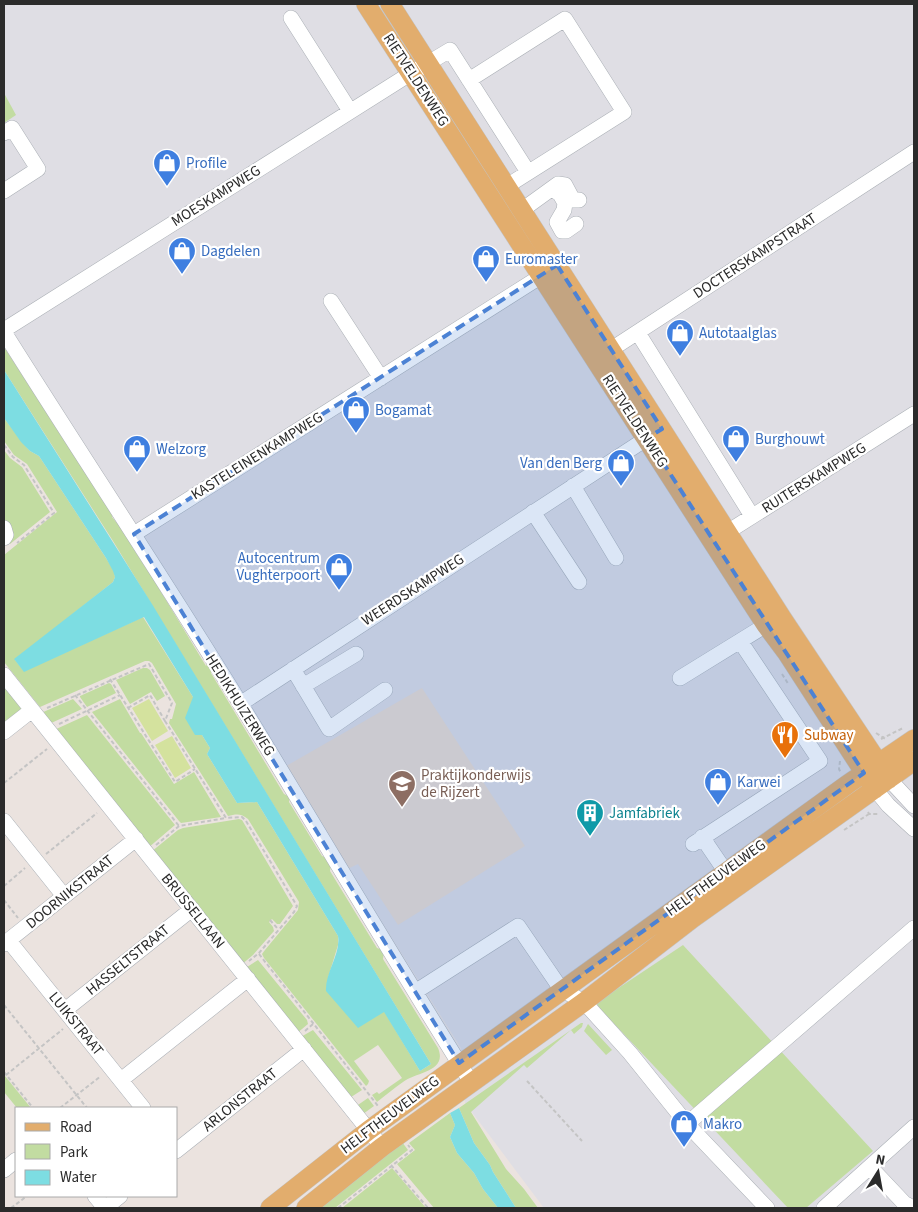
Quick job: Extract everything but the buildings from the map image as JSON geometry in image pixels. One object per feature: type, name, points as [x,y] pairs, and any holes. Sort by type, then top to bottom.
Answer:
[{"type":"main road","name":"RIETVELDENWEG","points":[[366,4],[542,276],[604,355],[720,536],[782,618],[871,768]]},
{"type":"main road","name":"RIETVELDENWEG","points":[[390,4],[558,265],[604,355]]},
{"type":"main road","name":"RIETVELDENWEG","points":[[720,536],[766,625],[882,784]]},
{"type":"main road","name":"HELFTHEUVELWEG","points":[[270,1208],[368,1130],[459,1063],[871,768],[914,740]]},
{"type":"main road","name":"HELFTHEUVELWEG","points":[[306,1208],[382,1147],[584,1002],[736,887],[914,761]]},
{"type":"street","points":[[291,18],[350,111]]},
{"type":"street","points":[[469,80],[565,19],[624,112],[507,186]]},
{"type":"street","name":"RIETVELDENWEG","points":[[428,63],[450,50],[528,172]]},
{"type":"street","name":"MOESKAMPWEG","points":[[4,331],[428,63]]},
{"type":"street","points":[[4,133],[12,128],[38,169],[4,192]]},
{"type":"street","name":"DOCTERSKAMPSTRAAT","points":[[604,355],[914,152]]},
{"type":"street","points":[[522,210],[554,186],[561,184],[567,188],[573,200],[580,200]]},
{"type":"street","points":[[548,192],[557,203],[554,215],[562,231],[564,232],[576,224]]},
{"type":"street","name":"KASTELEINENKAMPWEG","points":[[134,534],[558,265]]},
{"type":"street","points":[[332,301],[381,378]]},
{"type":"street","name":"HEDIKHUIZERWEG","points":[[4,331],[240,704],[471,1082]]},
{"type":"street","points":[[638,333],[752,516]]},
{"type":"street","name":"RUITERSKAMPWEG","points":[[720,536],[914,414]]},
{"type":"street","name":"WEERDSKAMPWEG","points":[[240,704],[654,433]]},
{"type":"street","points":[[573,486],[616,558]]},
{"type":"street","points":[[533,512],[579,582]]},
{"type":"street","points":[[4,528],[10,540]]},
{"type":"street","points":[[680,678],[766,625]]},
{"type":"street","points":[[736,887],[726,871],[697,840],[820,761],[740,641]]},
{"type":"street","points":[[303,686],[356,654]]},
{"type":"street","points":[[293,669],[329,729],[385,690]]},
{"type":"street","name":"BRUSSELLAAN","points":[[4,675],[382,1147]]},
{"type":"street","points":[[4,732],[33,712]]},
{"type":"street","name":"RIETVELDENWEG","points":[[882,784],[914,806]]},
{"type":"street","name":"RIETVELDENWEG","points":[[882,784],[888,804],[914,830]]},
{"type":"street","points":[[5,825],[64,896]]},
{"type":"street","name":"DOORNIKSTRAAT","points":[[6,942],[136,839]]},
{"type":"street","name":"HASSELTSTRAAT","points":[[69,1016],[192,909]]},
{"type":"street","points":[[416,992],[518,926],[561,990],[584,1002],[630,1052],[687,1124],[767,1208]]},
{"type":"street","points":[[687,1124],[914,928]]},
{"type":"street","name":"LUIKSTRAAT","points":[[6,942],[142,1107]]},
{"type":"street","points":[[120,1080],[244,974]]},
{"type":"street","name":"ARLONSTRAAT","points":[[178,1148],[304,1049]]},
{"type":"street","points":[[824,1208],[914,1127]]},
{"type":"street","points":[[4,1170],[15,1161]]},
{"type":"street","points":[[870,1167],[904,1203],[912,1208]]},
{"type":"street","points":[[96,1197],[105,1208],[119,1197]]},
{"type":"path","points":[[4,445],[13,457],[24,465],[54,513],[10,540]]},
{"type":"path","points":[[33,712],[149,664],[172,703],[165,721]]},
{"type":"path","points":[[110,680],[175,782],[195,768]]},
{"type":"path","points":[[75,695],[179,826]]},
{"type":"path","points":[[4,783],[52,735],[88,710],[120,695]]},
{"type":"path","points":[[128,708],[150,695],[226,818]]},
{"type":"path","points":[[4,886],[108,804]]},
{"type":"path","points":[[146,852],[179,826],[226,818],[242,817],[246,820],[297,906],[244,974]]},
{"type":"path","points":[[4,900],[25,927]]},
{"type":"path","points":[[270,920],[278,929]]},
{"type":"path","points":[[4,1005],[86,1107]]},
{"type":"path","points":[[31,1107],[5,1073],[39,1048],[69,1016]]},
{"type":"path","points":[[61,1107],[111,1068]]},
{"type":"path","points":[[527,1081],[582,1141]]},
{"type":"path","points":[[391,1165],[428,1208]]},
{"type":"path","points":[[11,1208],[26,1197]]},
{"type":"highlighted area","points":[[557,265],[662,429],[647,438],[864,773],[459,1063],[134,534]]},
{"type":"shaded area","points":[[4,4],[914,4],[914,1208],[544,1208],[465,1103],[461,1048],[187,612],[4,334]]},
{"type":"shaded area","name":"Praktijkonderwijs de Rijzert","points":[[422,688],[525,846],[398,925],[358,864],[343,871],[281,769]]},
{"type":"green space","points":[[4,93],[16,115],[4,123]]},
{"type":"green space","points":[[4,347],[39,401],[47,403],[51,409],[49,417],[109,510],[114,507],[112,517],[117,523],[118,517],[135,543],[135,551],[146,568],[154,569],[155,582],[206,666],[209,660],[213,665],[211,673],[284,794],[290,797],[289,802],[322,856],[327,858],[331,865],[330,871],[377,948],[383,950],[383,959],[438,1048],[440,1056],[439,1062],[435,1067],[403,1082],[377,1102],[372,1095],[377,1092],[379,1094],[402,1078],[378,1045],[354,1061],[369,1081],[366,1086],[264,958],[262,954],[298,910],[299,902],[248,819],[238,814],[228,816],[169,723],[176,704],[152,663],[145,661],[40,707],[4,662],[4,555],[57,512],[27,464],[14,455],[4,441],[4,418],[30,451],[39,456],[106,558],[114,571],[115,577],[113,582],[15,660],[24,671],[143,617],[193,697],[202,735],[210,748],[207,754],[237,803],[257,802],[338,936],[338,945],[328,978],[384,1011],[420,1071],[431,1064],[113,541],[4,370]]},
{"type":"green space","points":[[4,450],[10,458],[22,467],[50,512],[10,544],[4,513]]},
{"type":"green space","points":[[143,668],[150,670],[165,696],[157,701],[151,692],[130,704],[116,680]]},
{"type":"green space","points":[[109,683],[116,693],[87,707],[80,696]]},
{"type":"green space","points":[[4,684],[23,708],[4,722]]},
{"type":"green space","points":[[73,699],[82,709],[49,724],[41,713]]},
{"type":"green space","points":[[120,699],[174,784],[194,772],[221,817],[181,823],[179,821],[92,712]]},
{"type":"green space","points":[[149,699],[168,731],[152,741],[132,708]]},
{"type":"green space","points":[[87,715],[175,825],[148,848],[54,730]]},
{"type":"green space","points":[[172,736],[191,768],[175,778],[155,745]]},
{"type":"green space","points":[[242,820],[293,906],[280,924],[277,924],[272,919],[269,922],[274,931],[253,955],[241,965],[151,852],[183,828]]},
{"type":"green space","points":[[683,945],[873,1151],[806,1208],[788,1208],[596,1003]]},
{"type":"green space","points":[[258,960],[307,1020],[308,1024],[296,1034],[244,969]]},
{"type":"green space","points":[[581,1023],[583,1023],[582,1027],[574,1034],[571,1030],[527,1068],[524,1065],[471,1112],[506,1169],[538,1208],[516,1208],[474,1143],[459,1108]]},
{"type":"green space","points":[[588,1024],[612,1050],[606,1055],[584,1031]]},
{"type":"green space","points":[[313,1030],[362,1090],[348,1099],[299,1038]]},
{"type":"green space","points":[[4,1077],[30,1107],[16,1107],[4,1092]]},
{"type":"green space","points":[[368,1098],[374,1106],[363,1114],[355,1107]]},
{"type":"green space","points":[[450,1113],[455,1125],[450,1137],[457,1153],[474,1173],[483,1189],[498,1208],[434,1208],[397,1164],[415,1150],[409,1143]]},
{"type":"green space","points":[[402,1142],[408,1150],[335,1208],[317,1208]]},
{"type":"green space","points":[[392,1168],[426,1208],[342,1208]]},
{"type":"water","points":[[4,370],[152,604],[431,1064],[420,1071],[384,1012],[358,1028],[326,991],[326,984],[337,950],[338,936],[257,802],[237,803],[207,754],[210,748],[202,735],[195,735],[185,718],[193,697],[144,617],[24,672],[14,659],[113,582],[115,577],[106,558],[39,456],[30,451],[21,442],[4,418]]},
{"type":"water","points":[[459,1108],[474,1143],[516,1208],[498,1208],[483,1189],[474,1173],[457,1153],[450,1137],[455,1125],[450,1113]]},
{"type":"place","name":"Profile","points":[[167,187]]},
{"type":"place","name":"Dagdelen","points":[[182,275]]},
{"type":"place","name":"Euromaster","points":[[486,283]]},
{"type":"place","name":"Autotaalglas","points":[[680,357]]},
{"type":"place","name":"Bogamat","points":[[356,434]]},
{"type":"place","name":"Burghouwt","points":[[736,463]]},
{"type":"place","name":"Welzorg","points":[[137,473]]},
{"type":"place","name":"Van den Berg","points":[[621,487]]},
{"type":"place","name":"Autocentrum Vughterpoort","points":[[339,591]]},
{"type":"place","name":"Subway","points":[[785,759]]},
{"type":"place","name":"Karwei","points":[[718,806]]},
{"type":"place","name":"Praktijkonderwijs de Rijzert","points":[[402,808]]},
{"type":"place","name":"Jamfabriek","points":[[590,837]]},
{"type":"place","name":"Makro","points":[[684,1148]]}]
